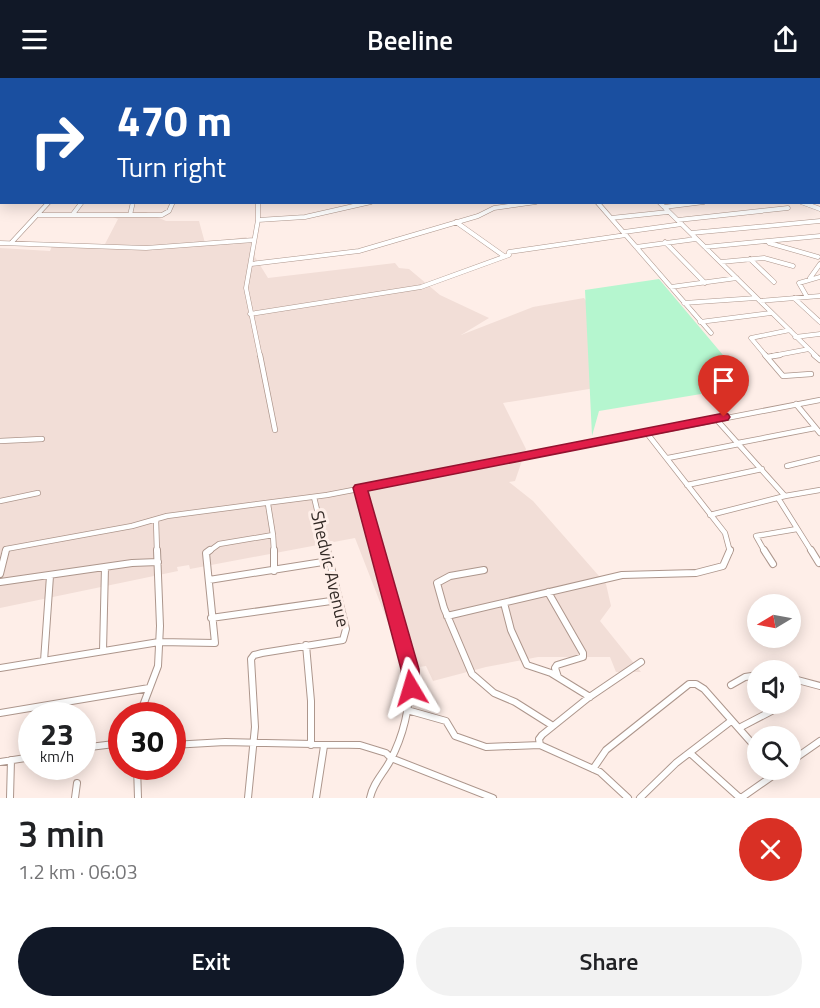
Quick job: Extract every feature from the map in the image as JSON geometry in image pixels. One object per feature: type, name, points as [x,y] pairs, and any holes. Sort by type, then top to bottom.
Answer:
[{"type":"street","points":[[12,242],[47,204]]},
{"type":"street","points":[[73,214],[80,204]]},
{"type":"street","points":[[129,215],[132,204]]},
{"type":"street","points":[[38,215],[166,214],[172,204]]},
{"type":"street","points":[[258,204],[258,220],[246,288],[275,430]]},
{"type":"street","points":[[258,220],[304,217],[362,204]]},
{"type":"street","points":[[250,264],[359,250],[456,222],[494,208],[516,204]]},
{"type":"street","points":[[599,204],[711,333]]},
{"type":"street","points":[[661,204],[820,360]]},
{"type":"street","points":[[664,207],[685,204]]},
{"type":"street","points":[[809,204],[820,209]]},
{"type":"street","points":[[678,220],[788,208]]},
{"type":"street","points":[[611,218],[668,212]]},
{"type":"street","points":[[691,234],[820,221]]},
{"type":"street","points":[[456,222],[504,256]]},
{"type":"street","points":[[250,314],[400,291],[436,283],[509,255],[509,252],[682,224]]},
{"type":"street","points":[[705,247],[820,236]]},
{"type":"street","points":[[636,247],[696,239]]},
{"type":"street","points":[[0,243],[135,248],[254,240]]},
{"type":"street","points":[[665,242],[705,282]]},
{"type":"street","points":[[766,242],[818,257]]},
{"type":"street","points":[[721,262],[765,258],[793,266]]},
{"type":"street","points":[[749,259],[774,282]]},
{"type":"street","points":[[810,278],[820,264]]},
{"type":"street","points":[[807,297],[799,283],[820,277]]},
{"type":"street","points":[[670,287],[737,278]]},
{"type":"street","points":[[684,303],[820,296]]},
{"type":"street","points":[[794,298],[820,322]]},
{"type":"street","points":[[700,322],[771,313]]},
{"type":"street","points":[[790,330],[751,338],[783,376],[811,374]]},
{"type":"street","points":[[795,337],[820,334]]},
{"type":"street","points":[[768,357],[809,349]]},
{"type":"street","points":[[0,574],[6,549],[13,547],[199,511],[314,497],[820,400]]},
{"type":"street","points":[[796,404],[820,433]]},
{"type":"street","points":[[716,419],[785,496]]},
{"type":"street","points":[[668,458],[815,428]]},
{"type":"street","points":[[447,616],[622,575],[696,573],[723,566],[729,560],[730,544],[668,458],[646,432]]},
{"type":"street","points":[[0,441],[42,439]]},
{"type":"street","points":[[787,466],[820,458]]},
{"type":"street","points":[[687,485],[762,469]]},
{"type":"street","points":[[360,488],[410,669],[411,688],[407,710],[391,758],[374,781],[370,798]]},
{"type":"street","points":[[710,514],[820,490]]},
{"type":"street","points":[[0,501],[38,493]]},
{"type":"street","name":"Shedvic Avenue","points":[[253,744],[255,727],[251,659],[254,655],[343,639],[346,629],[314,497]]},
{"type":"street","points":[[778,498],[819,563]]},
{"type":"street","points":[[268,504],[274,546],[272,558],[274,571]]},
{"type":"street","points":[[144,702],[158,666],[156,520]]},
{"type":"street","points":[[773,564],[756,536],[797,529]]},
{"type":"street","points":[[0,668],[159,642],[215,643],[207,553],[219,543],[273,535]]},
{"type":"street","points":[[209,580],[329,561]]},
{"type":"street","points":[[0,582],[158,562]]},
{"type":"street","points":[[103,651],[105,567]]},
{"type":"street","points":[[484,570],[450,576],[437,584],[466,664],[479,682],[553,726]]},
{"type":"street","points":[[44,661],[50,576]]},
{"type":"street","points":[[548,592],[584,657],[557,665],[555,668],[558,677]]},
{"type":"street","points":[[212,618],[338,600]]},
{"type":"street","points":[[504,603],[511,630],[527,665],[558,677],[590,697]]},
{"type":"street","points":[[306,645],[311,701],[311,745]]},
{"type":"street","points":[[540,745],[539,739],[553,726],[641,662]]},
{"type":"street","points":[[731,685],[747,676]]},
{"type":"street","points":[[801,681],[820,686]]},
{"type":"street","points":[[593,769],[606,750],[689,684],[696,684],[704,689],[747,737]]},
{"type":"street","points":[[0,713],[149,688]]},
{"type":"street","points":[[407,710],[446,721],[455,736],[486,747],[540,745],[608,777],[628,798]]},
{"type":"street","points":[[739,728],[766,714]]},
{"type":"street","points":[[640,798],[676,763],[731,721]]},
{"type":"street","points":[[801,754],[820,741]]},
{"type":"street","points":[[186,744],[225,742],[360,745],[386,753],[391,758],[493,798]]},
{"type":"street","points":[[249,798],[253,744]]},
{"type":"street","points":[[315,798],[324,746]]},
{"type":"street","points":[[690,753],[740,798],[766,780]]},
{"type":"street","points":[[0,762],[18,759]]},
{"type":"street","points":[[10,798],[11,760]]},
{"type":"street","points":[[137,780],[138,798]]},
{"type":"street","points":[[75,798],[77,783]]},
{"type":"shaded area","points":[[146,212],[166,221],[199,221],[205,243],[246,237],[255,243],[255,257],[268,278],[395,263],[399,268],[409,269],[440,295],[489,318],[461,335],[533,307],[584,298],[644,380],[503,403],[526,449],[515,481],[509,482],[533,501],[606,584],[611,606],[600,621],[641,672],[616,672],[610,657],[538,657],[486,667],[433,681],[426,666],[406,669],[355,538],[190,569],[189,565],[177,567],[178,571],[0,608],[0,248],[50,251],[52,246],[105,244],[118,219],[102,213],[84,217],[92,213]]},
{"type":"green space","points":[[659,279],[749,386],[599,411],[592,436],[585,290]]},
{"type":"route","points":[[411,688],[410,669],[360,488],[483,466],[521,456],[724,417]]}]
